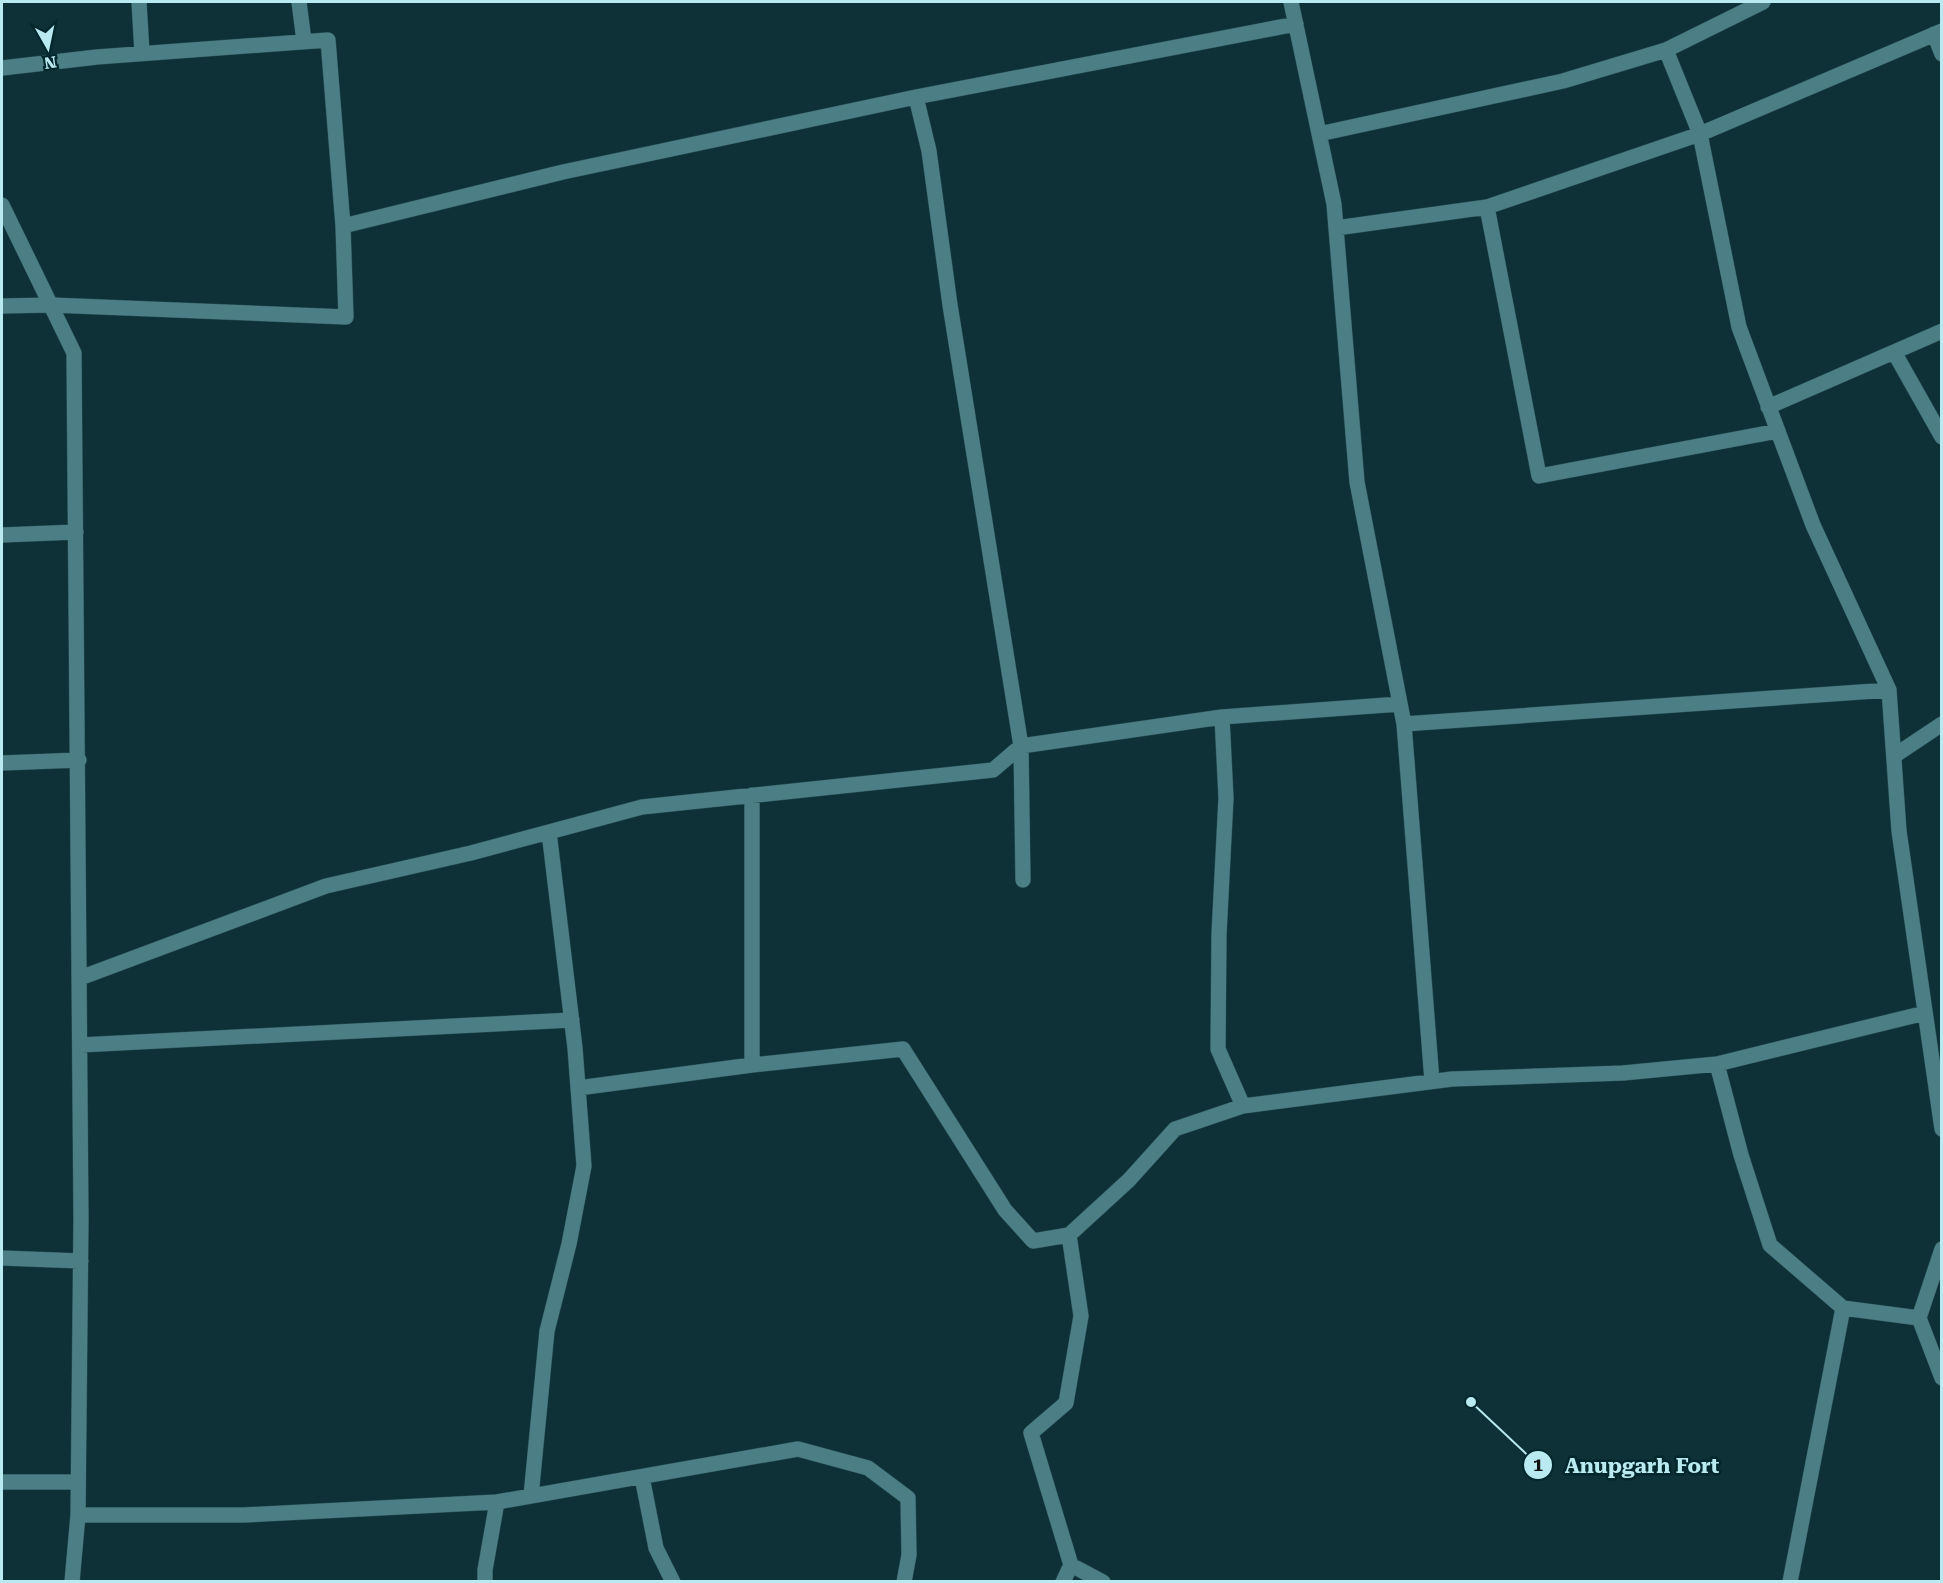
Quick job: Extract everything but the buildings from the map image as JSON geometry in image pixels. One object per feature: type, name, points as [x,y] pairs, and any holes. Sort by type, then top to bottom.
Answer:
[{"type":"street","points":[[139,2],[142,53]]},
{"type":"street","points":[[299,2],[304,42]]},
{"type":"street","points":[[1291,2],[1334,204],[1357,482],[1404,724],[1432,1081]]},
{"type":"street","points":[[1319,134],[1563,81],[1666,50],[1763,2]]},
{"type":"street","points":[[343,226],[562,172],[916,97],[1296,24]]},
{"type":"street","points":[[1336,228],[1487,207],[1700,134],[1938,33],[1941,54]]},
{"type":"street","points":[[2,68],[142,53],[328,40],[343,226],[346,317],[51,305],[2,306]]},
{"type":"street","points":[[1666,50],[1700,134],[1739,327],[1813,525],[1889,690],[1899,831],[1941,1129]]},
{"type":"street","points":[[916,97],[929,151],[956,339],[1021,747],[1023,880]]},
{"type":"street","points":[[2,205],[74,353],[79,760],[81,1261],[78,1515],[72,1581]]},
{"type":"street","points":[[1487,207],[1539,476],[1778,431]]},
{"type":"street","points":[[1768,406],[1941,331]]},
{"type":"street","points":[[1894,352],[1941,437]]},
{"type":"street","points":[[2,536],[76,532]]},
{"type":"street","points":[[1404,724],[1889,690]]},
{"type":"street","points":[[80,978],[326,886],[471,853],[642,807],[993,770],[1021,747],[1222,717],[1400,704]]},
{"type":"street","points":[[1222,717],[1226,798],[1219,934],[1218,1049],[1243,1106]]},
{"type":"street","points":[[1894,756],[1941,724]]},
{"type":"street","points":[[2,763],[79,760]]},
{"type":"street","points":[[752,795],[752,1065]]},
{"type":"street","points":[[531,1496],[547,1331],[569,1244],[584,1166],[572,1020],[549,832]]},
{"type":"street","points":[[578,1088],[752,1065],[903,1049],[1005,1210],[1033,1241],[1070,1235],[1129,1180],[1176,1129],[1243,1106],[1452,1079],[1623,1073],[1717,1064],[1925,1013]]},
{"type":"street","points":[[80,1045],[572,1020]]},
{"type":"street","points":[[1717,1064],[1741,1155],[1770,1245],[1842,1308],[1919,1318]]},
{"type":"street","points":[[1063,1581],[1071,1564],[1031,1433],[1066,1403],[1081,1316],[1070,1235]]},
{"type":"street","points":[[1941,1249],[1919,1318],[1941,1378]]},
{"type":"street","points":[[2,1258],[81,1261]]},
{"type":"street","points":[[1790,1581],[1842,1308]]},
{"type":"street","points":[[78,1515],[244,1515],[497,1502],[798,1449],[868,1468],[908,1498],[909,1555],[904,1581]]},
{"type":"street","points":[[642,1477],[656,1548],[673,1581]]},
{"type":"street","points":[[2,1482],[78,1482]]},
{"type":"street","points":[[485,1581],[497,1502]]},
{"type":"street","points":[[1071,1564],[1103,1581]]},
{"type":"place","name":"Anupgarh Fort","points":[[1471,1402]]}]
